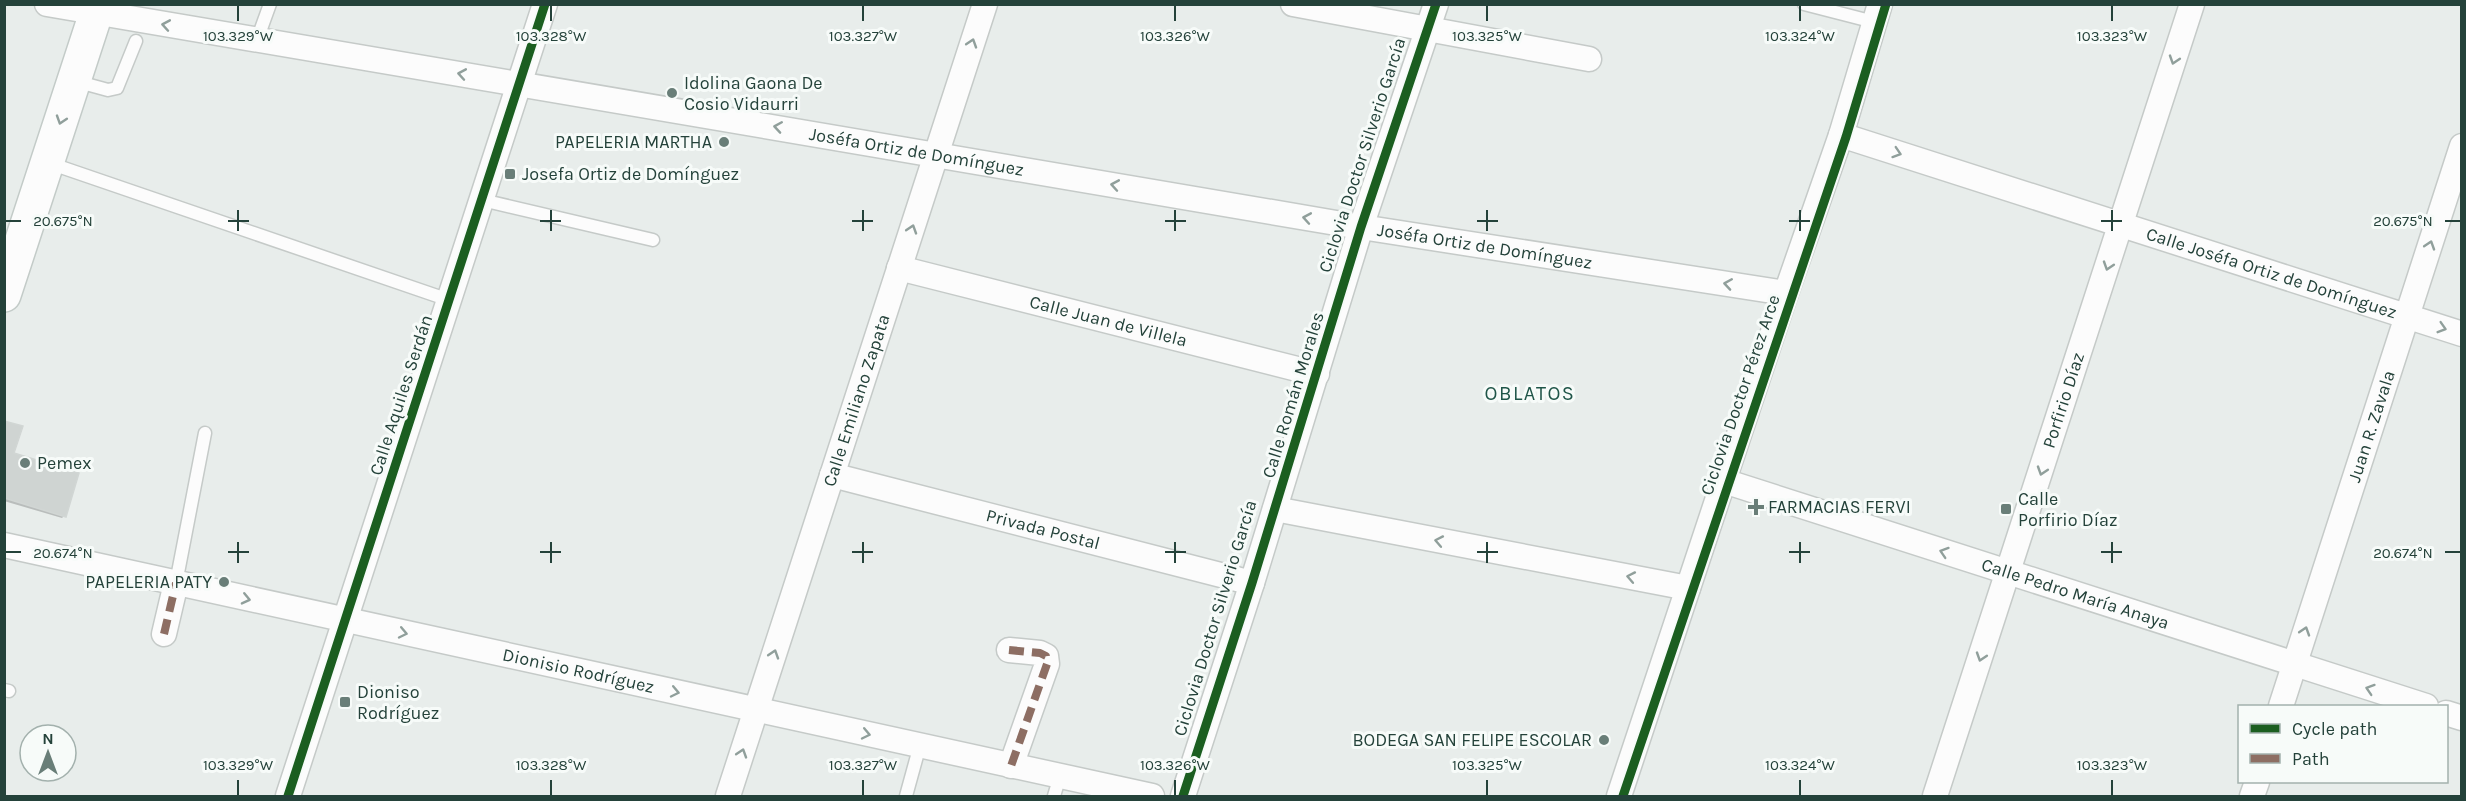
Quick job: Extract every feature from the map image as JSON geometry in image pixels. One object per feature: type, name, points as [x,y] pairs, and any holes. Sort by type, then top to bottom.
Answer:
[{"type":"main road","points":[[4,295],[97,9]]},
{"type":"street","name":"Joséfa Ortiz de Domínguez","points":[[47,4],[97,9],[257,40],[1361,227],[1786,293]]},
{"type":"street","name":"Calle Aquiles Serdán","points":[[288,796],[545,4]]},
{"type":"street","name":"Calle Emiliano Zapata","points":[[728,796],[985,4]]},
{"type":"street","points":[[1293,4],[1589,59]]},
{"type":"street","name":"Calle Román Morales","points":[[1183,796],[1252,583],[1361,227],[1436,4]]},
{"type":"street","name":"Porfirio Díaz","points":[[1935,796],[2192,4]]},
{"type":"street","points":[[1618,796],[1841,135],[1877,14]]},
{"type":"street","name":"Calle Joséfa Ortiz de Domínguez","points":[[1841,135],[2462,334]]},
{"type":"street","name":"Juan R. Zavala","points":[[2281,705],[2462,146]]},
{"type":"street","name":"Calle Juan de Villela","points":[[899,268],[1317,374]]},
{"type":"street","name":"Privada Postal","points":[[832,475],[1252,583]]},
{"type":"street","name":"Calle Pedro María Anaya","points":[[1724,481],[2423,705]]},
{"type":"street","points":[[1275,509],[1688,588]]},
{"type":"street","name":"Dionisio Rodríguez","points":[[4,545],[920,745],[1011,766],[1057,786],[1152,796]]},
{"type":"street","points":[[164,634],[176,583]]},
{"type":"street","points":[[1009,650],[1040,652],[1046,656],[1047,664],[1011,766]]},
{"type":"lane","points":[[257,40],[270,4]]},
{"type":"lane","points":[[1804,4],[1877,14]]},
{"type":"lane","points":[[74,81],[108,90],[117,88],[136,41]]},
{"type":"lane","points":[[48,162],[449,300]]},
{"type":"lane","points":[[482,200],[653,240]]},
{"type":"lane","points":[[176,583],[205,433]]},
{"type":"lane","points":[[906,796],[920,745]]},
{"type":"building","name":"Pemex","points":[[4,421],[23,426],[14,453],[79,473],[66,517],[4,498]]},
{"type":"marked path","points":[[164,634],[176,583]]},
{"type":"marked path","points":[[1009,650],[1040,653],[1046,656],[1047,664],[1011,766]]},
{"type":"cycle path","points":[[288,796],[545,4]]},
{"type":"cycle path","name":"Ciclovia Doctor Silverio García","points":[[1183,796],[1252,583],[1361,227],[1436,4]]},
{"type":"cycle path","name":"Ciclovia Doctor Pérez Arce","points":[[1623,796],[1846,137],[1886,4]]},
{"type":"place","name":"Idolina Gaona De Cosio Vidaurri","points":[[672,93]]},
{"type":"place","name":"PAPELERIA MARTHA","points":[[724,142]]},
{"type":"place","name":"Josefa Ortiz de Domínguez","points":[[510,174]]},
{"type":"place","name":"Pemex","points":[[25,463]]},
{"type":"place","name":"FARMACIAS FERVI","points":[[1756,507]]},
{"type":"place","name":"Calle Porfirio Díaz","points":[[2006,509]]},
{"type":"place","name":"PAPELERIA PATY","points":[[224,582]]},
{"type":"place","name":"Dioniso Rodríguez","points":[[345,702]]},
{"type":"place","name":"BODEGA SAN FELIPE ESCOLAR","points":[[1604,740]]},
{"type":"district","name":"OBLATOS","points":[[1530,393]]}]
